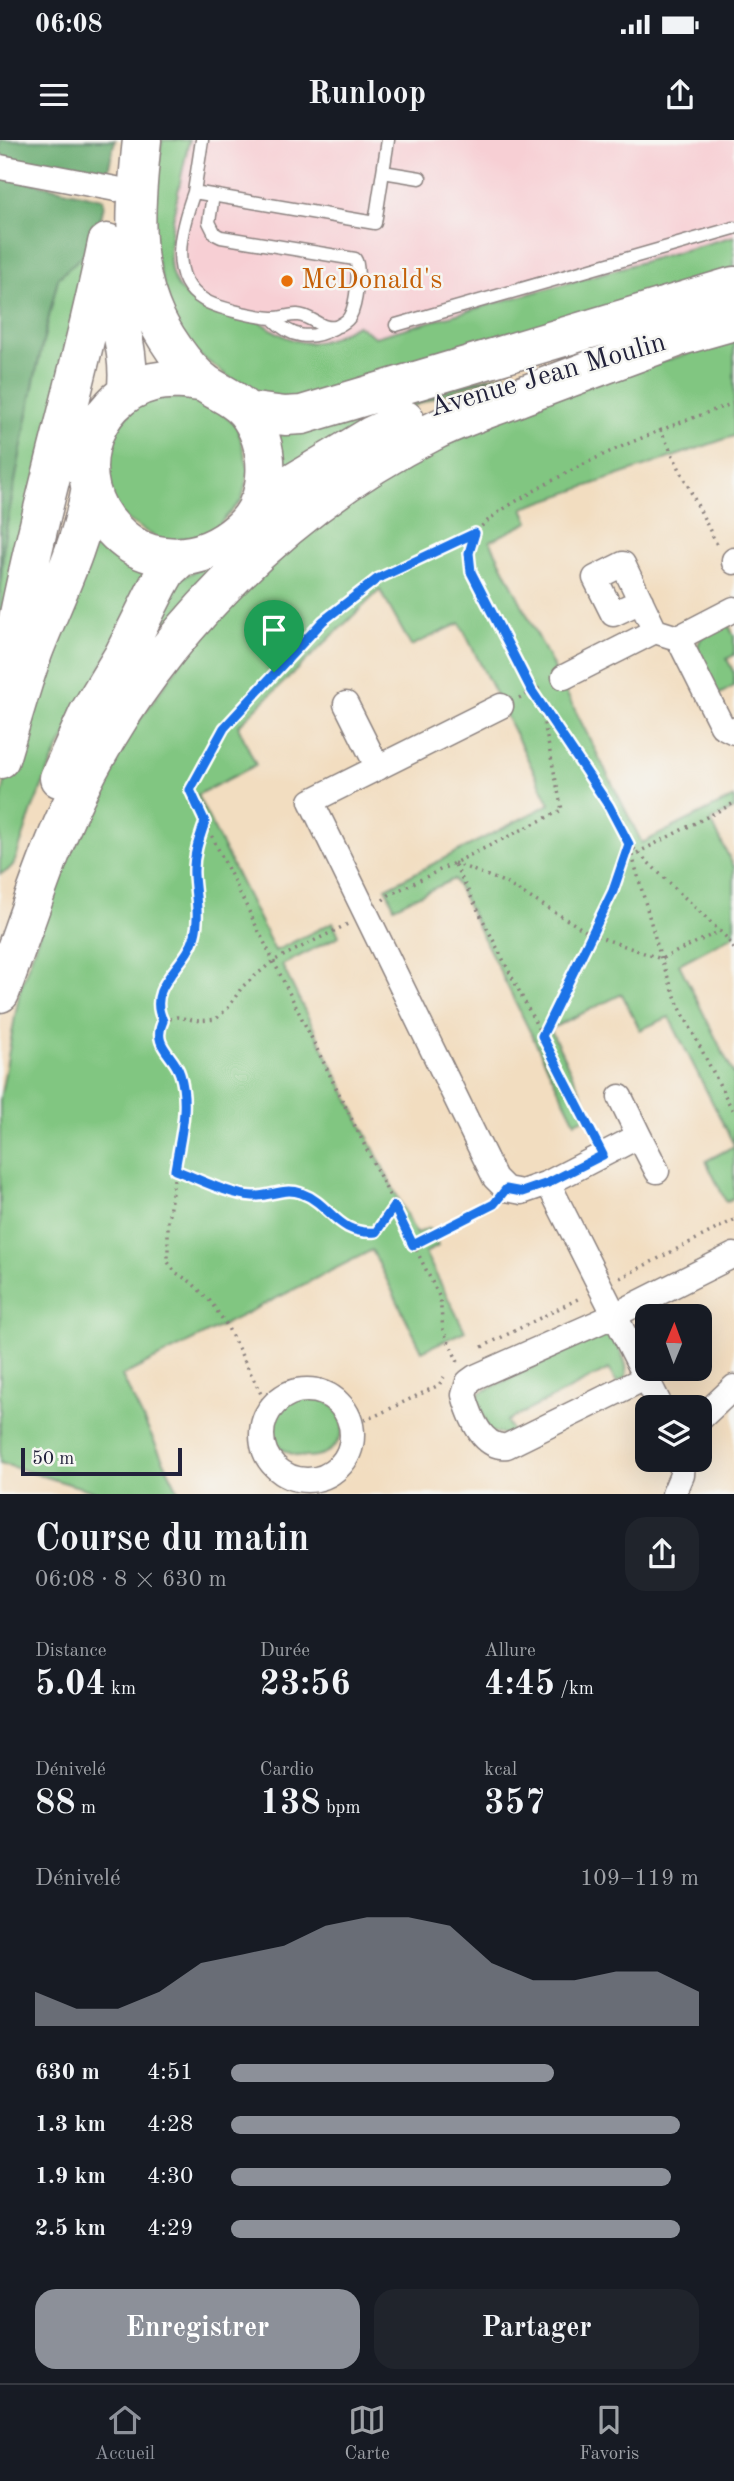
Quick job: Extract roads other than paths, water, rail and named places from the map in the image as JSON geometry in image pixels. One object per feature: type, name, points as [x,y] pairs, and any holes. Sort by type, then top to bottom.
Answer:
[{"type":"main road","points":[[125,140],[116,189],[122,247],[161,330],[205,383]]},
{"type":"main road","points":[[126,394],[128,362],[111,293],[136,192],[142,140]]},
{"type":"main road","points":[[0,727],[6,681],[30,564],[90,324],[122,247]]},
{"type":"main road","name":"Avenue Jean Moulin","points":[[246,411],[285,416],[302,415],[734,286]]},
{"type":"main road","name":"Avenue Jean Moulin","points":[[258,504],[371,436],[427,410],[520,377],[674,339],[734,321]]},
{"type":"main road","points":[[0,993],[51,851],[76,794],[117,720],[150,670],[190,621],[285,530],[381,461],[433,431],[674,339]]},
{"type":"main road","points":[[0,759],[35,649],[75,554],[85,522],[90,492],[87,470],[89,448],[96,427],[109,409],[126,394],[151,382],[178,379],[205,383],[227,394],[246,411],[259,432],[265,456],[265,481],[258,504],[245,526],[227,542],[205,553],[180,558],[150,554],[124,541],[103,519],[90,492]]},
{"type":"main road","points":[[0,985],[12,911],[23,868],[42,817],[88,714],[123,656],[159,583],[167,570],[180,558]]},
{"type":"street","points":[[0,167],[116,189]]},
{"type":"street","points":[[641,601],[667,634],[722,726],[734,732]]},
{"type":"street","points":[[564,677],[734,609]]},
{"type":"street","points":[[346,704],[378,768]]},
{"type":"street","points":[[501,706],[311,801],[495,1178],[506,1189],[522,1192],[548,1183],[639,1136]]},
{"type":"street","points":[[620,1097],[657,1171]]},
{"type":"street","points":[[548,1183],[635,1359]]},
{"type":"street","points":[[639,1381],[518,1442],[497,1447],[488,1443],[483,1436],[466,1402],[464,1388],[468,1382],[613,1316],[734,1255]]},
{"type":"street","points":[[712,1408],[734,1387]]},
{"type":"street","points":[[307,1391],[328,1395],[346,1412],[352,1434],[346,1458],[340,1467],[304,1487],[281,1472],[265,1454],[262,1429],[268,1413],[283,1397],[307,1391]]},
{"type":"street","points":[[674,1494],[682,1472]]},
{"type":"lane","points":[[122,247],[155,140]]},
{"type":"lane","points":[[202,140],[194,192],[186,212],[180,251],[184,279],[203,300],[230,309],[272,318],[295,314],[324,327],[335,327]]},
{"type":"lane","points":[[194,192],[375,223],[388,140]]},
{"type":"lane","points":[[383,172],[419,178]]},
{"type":"lane","points":[[213,195],[209,222],[215,234],[221,237],[355,258],[359,268],[352,313],[348,320],[323,334],[302,337],[282,329],[272,318]]},
{"type":"lane","points":[[396,325],[734,228]]},
{"type":"place","name":"McDonald's","points":[[287,281]]}]
